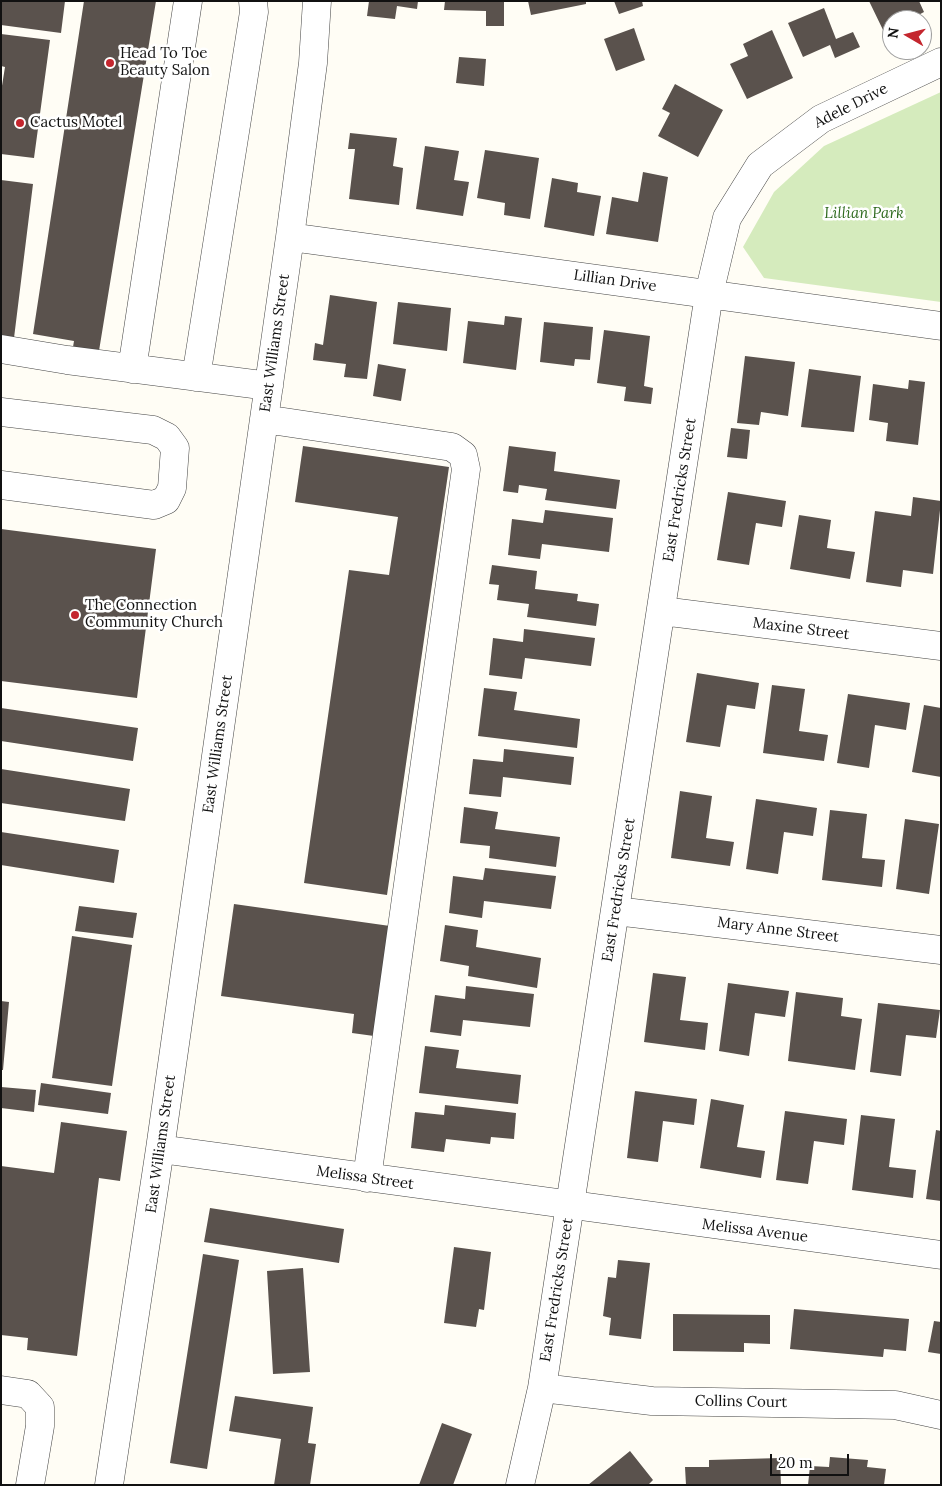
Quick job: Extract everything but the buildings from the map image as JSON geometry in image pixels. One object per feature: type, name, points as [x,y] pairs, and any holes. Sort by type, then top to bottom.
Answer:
[{"type":"street","points":[[132,369],[188,1]]},
{"type":"street","points":[[196,377],[254,12],[253,1]]},
{"type":"street","name":"East Williams Street","points":[[109,1485],[160,1149],[290,237],[314,63],[317,1]]},
{"type":"street","name":"Adele Drive","points":[[710,294],[727,218],[760,166],[821,119],[941,62]]},
{"type":"street","name":"Lillian Drive","points":[[290,237],[941,326]]},
{"type":"street","name":"East Fredricks Street","points":[[520,1485],[542,1388],[710,294]]},
{"type":"street","points":[[1,349],[132,369],[269,386]]},
{"type":"street","points":[[1,412],[153,430],[167,437],[175,448],[172,488],[166,500],[154,505],[1,485]]},
{"type":"street","points":[[264,419],[452,447],[463,455],[466,469],[367,1178]]},
{"type":"street","name":"Maxine Street","points":[[662,611],[941,646]]},
{"type":"street","name":"Mary Anne Street","points":[[616,911],[941,950]]},
{"type":"street","name":"Melissa Street","points":[[160,1149],[569,1206]]},
{"type":"street","name":"Melissa Avenue","points":[[569,1206],[941,1255]]},
{"type":"street","name":"Collins Court","points":[[542,1388],[652,1401],[895,1405],[941,1415]]},
{"type":"street","points":[[1,1390],[28,1394],[40,1407],[40,1426],[30,1485]]},
{"type":"green space","name":"Lillian Park","points":[[941,92],[941,302],[764,278],[743,247],[774,192],[824,146]]},
{"type":"place","name":"Head To Toe Beauty Salon","points":[[110,63]]},
{"type":"place","name":"Cactus Motel","points":[[20,123]]},
{"type":"place","name":"The Connection Community Church","points":[[75,615]]}]
